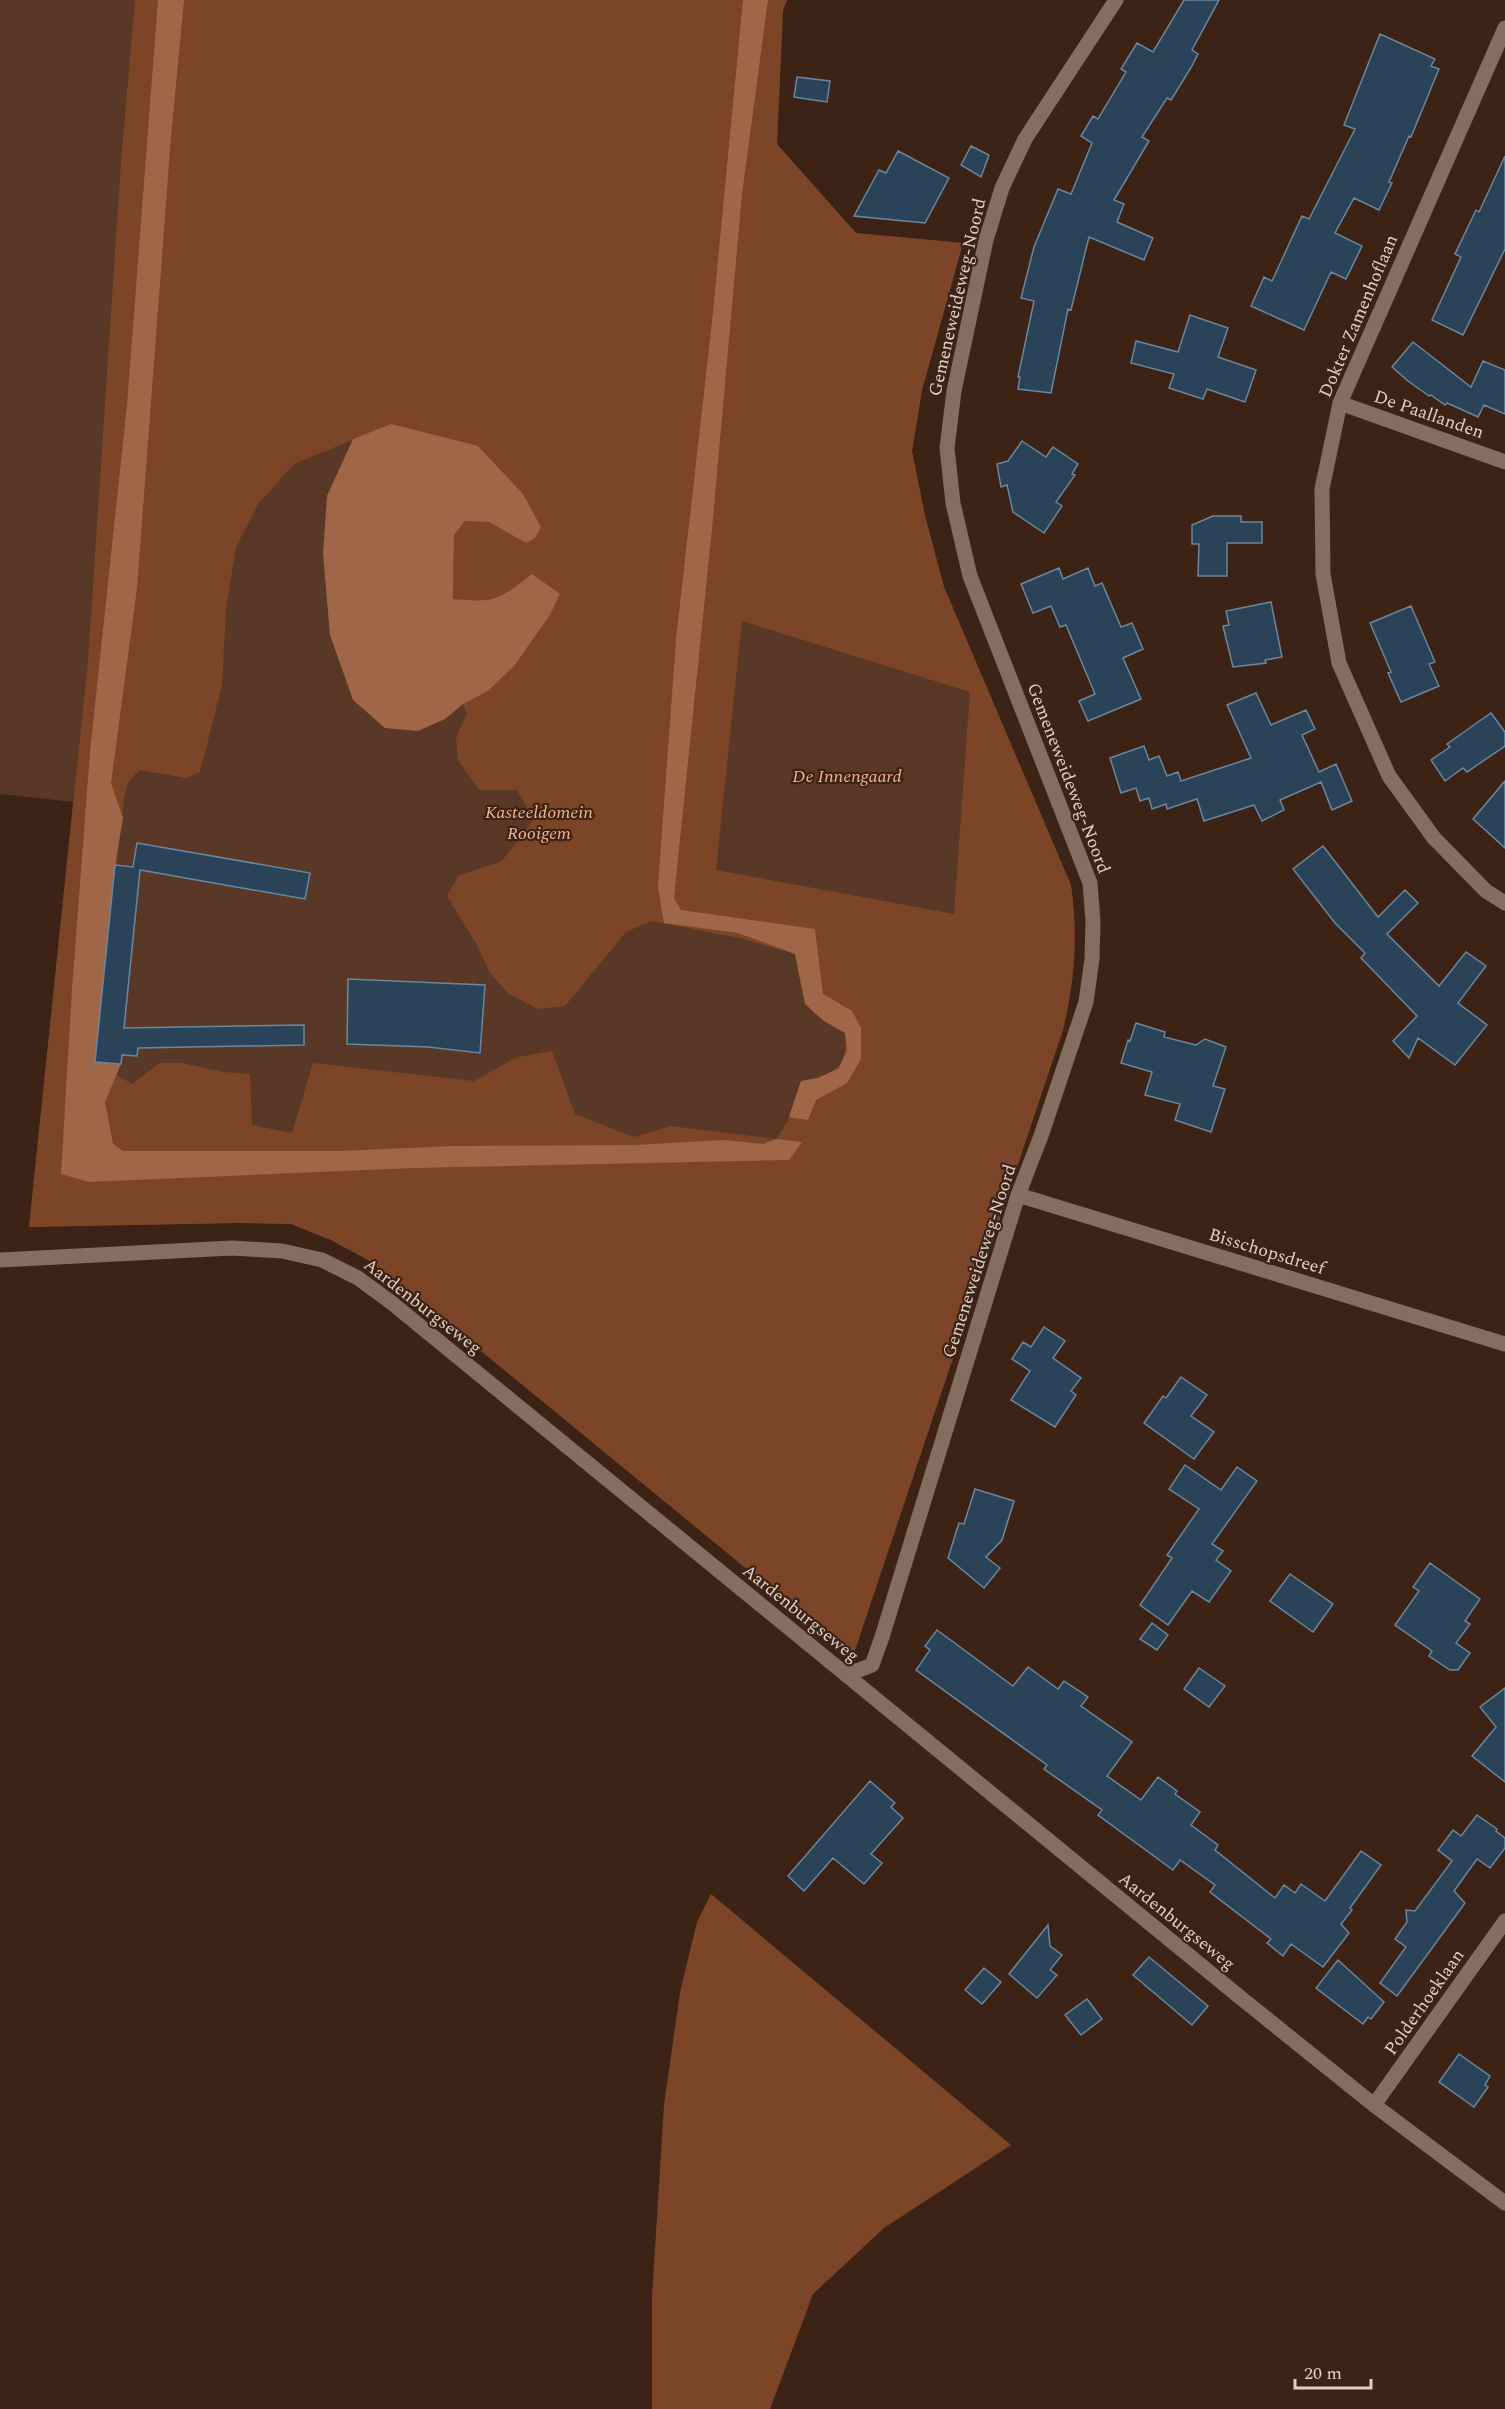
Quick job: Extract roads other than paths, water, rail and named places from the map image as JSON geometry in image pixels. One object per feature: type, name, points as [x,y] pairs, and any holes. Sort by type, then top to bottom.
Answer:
[{"type":"street","name":"Gemeneweideweg-Noord","points":[[846,1675],[872,1665],[882,1637],[1018,1195],[1041,1136],[1086,1002],[1092,959],[1093,921],[1090,883],[970,576],[952,503],[947,448],[954,391],[986,240],[1002,188],[1024,139],[1116,0]]},
{"type":"street","name":"Dokter Zamenhoflaan","points":[[1505,28],[1340,403],[1322,489],[1323,574],[1339,663],[1389,776],[1434,838],[1486,891],[1505,903]]},
{"type":"street","name":"De Paallanden","points":[[1340,403],[1505,462]]},
{"type":"street","name":"Bisschopsdreef","points":[[1018,1195],[1505,1344]]},
{"type":"street","name":"Aardenburgseweg","points":[[0,1260],[232,1248],[282,1251],[322,1260],[358,1278],[392,1303],[1112,1894],[1374,2105],[1505,2203]]},
{"type":"street","name":"Polderhoeklaan","points":[[1374,2105],[1505,1921]]},
{"type":"park label","name":"De Innengaard","points":[[847,776]]},
{"type":"park label","name":"Kasteeldomein Rooigem","points":[[539,822]]}]
